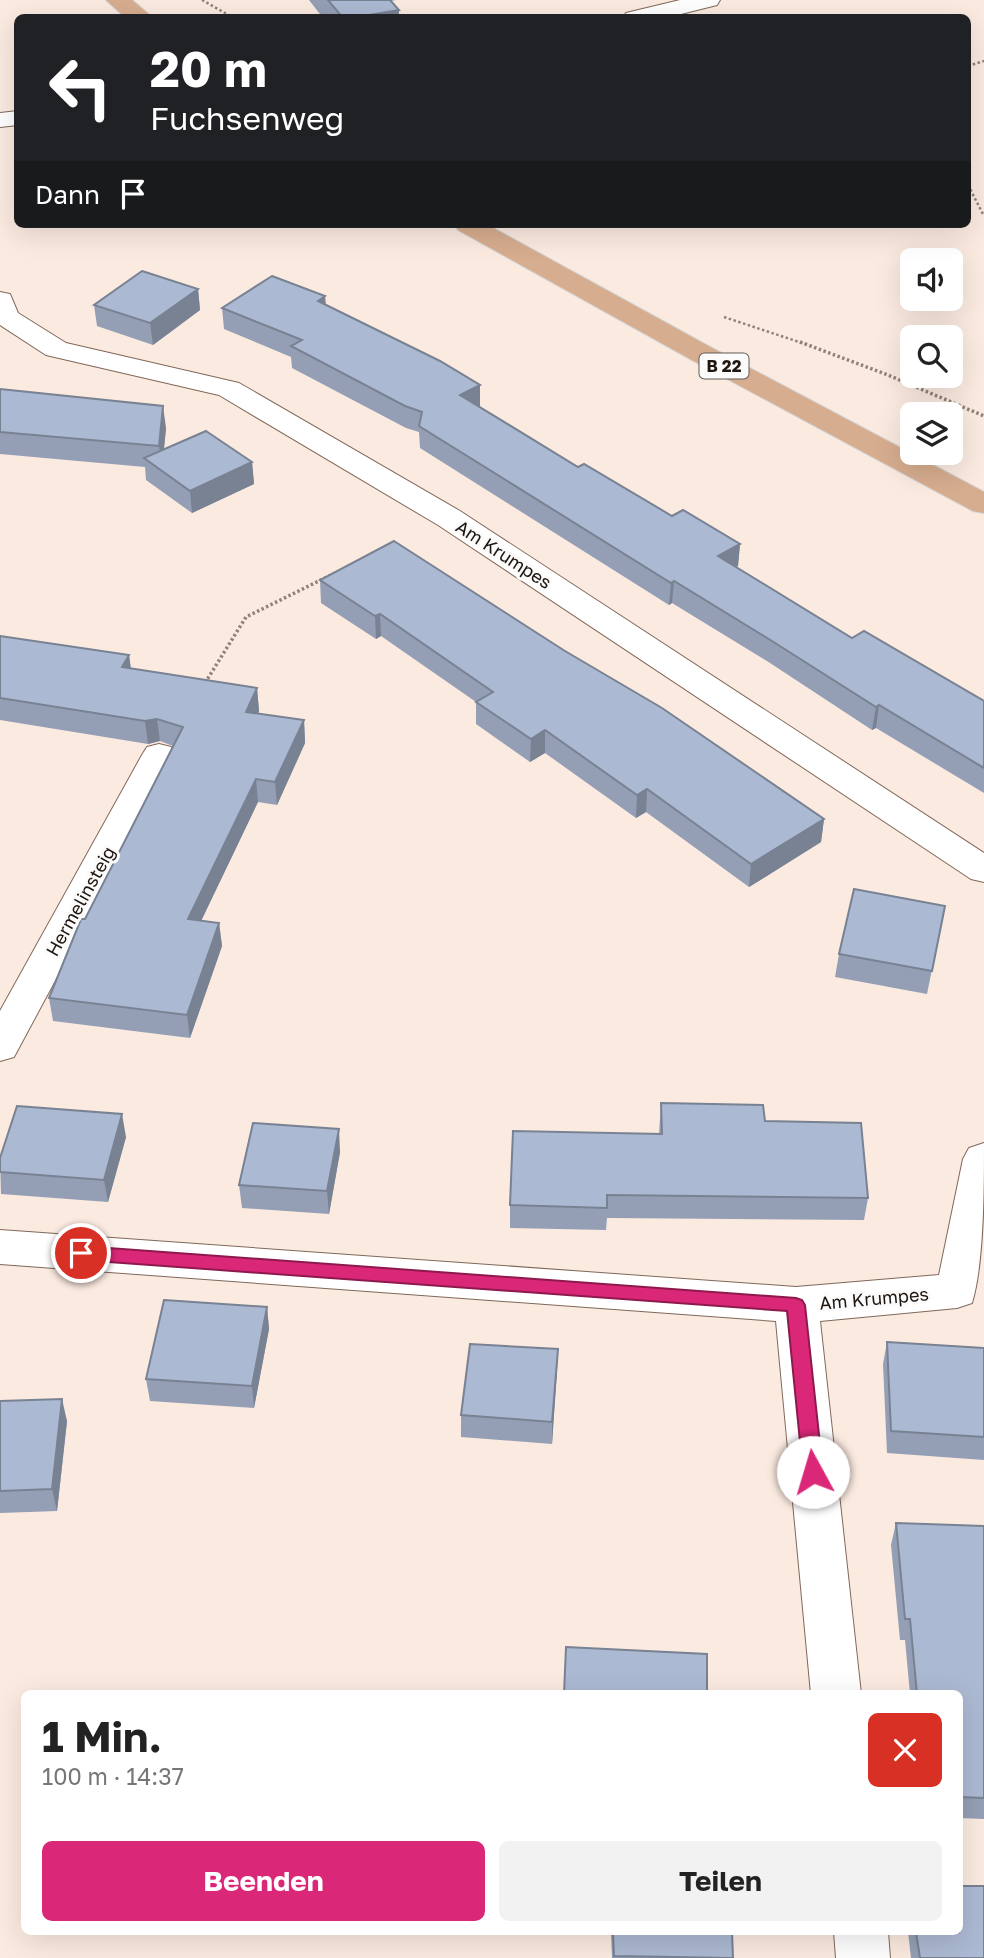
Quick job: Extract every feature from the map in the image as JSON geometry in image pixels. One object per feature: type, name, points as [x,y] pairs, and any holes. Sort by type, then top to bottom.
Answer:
[{"type":"main road","points":[[117,0],[136,14]]},
{"type":"main road","name":"B 22","points":[[474,228],[984,504]]},
{"type":"street","points":[[651,14],[709,0]]},
{"type":"street","name":"Am Krumpes","points":[[0,300],[6,317],[56,349],[229,388],[449,518],[984,870]]},
{"type":"street","name":"Hermelinsteig","points":[[0,1047],[159,755]]},
{"type":"street","name":"Am Krumpes","points":[[836,1690],[796,1305],[957,1291],[984,1159]]},
{"type":"street","points":[[0,1247],[796,1305]]},
{"type":"street","points":[[861,1935],[863,1958]]},
{"type":"path","points":[[202,0],[227,14]]},
{"type":"path","points":[[971,191],[984,216]]},
{"type":"path","points":[[716,314],[781,335],[938,395],[984,416]]},
{"type":"path","points":[[203,686],[246,617],[343,568]]},
{"type":"building","points":[[328,0],[390,0],[399,10],[375,14],[340,14]]},
{"type":"building","points":[[142,271],[198,289],[150,323],[94,305]]},
{"type":"building","points":[[272,276],[325,296],[318,301],[440,361],[480,385],[460,395],[578,467],[584,464],[672,516],[683,510],[740,544],[718,556],[852,638],[864,631],[984,701],[984,768],[879,705],[876,707],[674,581],[671,583],[419,426],[422,412],[405,406],[291,346],[302,340],[222,308]]},
{"type":"building","points":[[0,389],[163,406],[159,446],[0,432]]},
{"type":"building","points":[[206,431],[252,462],[190,491],[144,458]]},
{"type":"building","points":[[394,541],[565,651],[662,708],[824,819],[751,864],[647,789],[637,795],[545,730],[531,739],[476,702],[493,692],[380,614],[375,616],[320,580]]},
{"type":"building","points":[[0,636],[129,655],[122,667],[257,688],[246,712],[304,720],[275,782],[256,779],[188,919],[219,923],[187,1015],[49,998],[81,919],[85,919],[183,727],[157,719],[145,721],[0,698]]},
{"type":"building","points":[[854,889],[945,906],[932,971],[839,954]]},
{"type":"building","points":[[661,1103],[763,1105],[765,1121],[861,1123],[868,1198],[607,1195],[607,1208],[510,1205],[513,1131],[662,1134]]},
{"type":"building","points":[[17,1106],[122,1114],[104,1180],[0,1172],[0,1158]]},
{"type":"building","points":[[253,1123],[339,1129],[327,1191],[239,1185]]},
{"type":"building","points":[[164,1300],[267,1307],[252,1386],[146,1379]]},
{"type":"building","points":[[887,1342],[984,1348],[984,1437],[891,1431]]},
{"type":"building","points":[[470,1344],[558,1349],[552,1422],[461,1415]]},
{"type":"building","points":[[62,1399],[52,1489],[0,1491],[0,1401]]},
{"type":"building","points":[[896,1523],[984,1526],[984,1798],[963,1797],[963,1690],[917,1690],[910,1619],[905,1619]]},
{"type":"building","points":[[566,1647],[707,1654],[707,1690],[564,1690]]},
{"type":"building","points":[[963,1886],[984,1886],[984,1958],[920,1958],[916,1935],[963,1935]]},
{"type":"building","points":[[613,1935],[732,1935],[733,1958],[614,1956]]},
{"type":"route","points":[[81,1253],[796,1305],[813,1472]]}]
